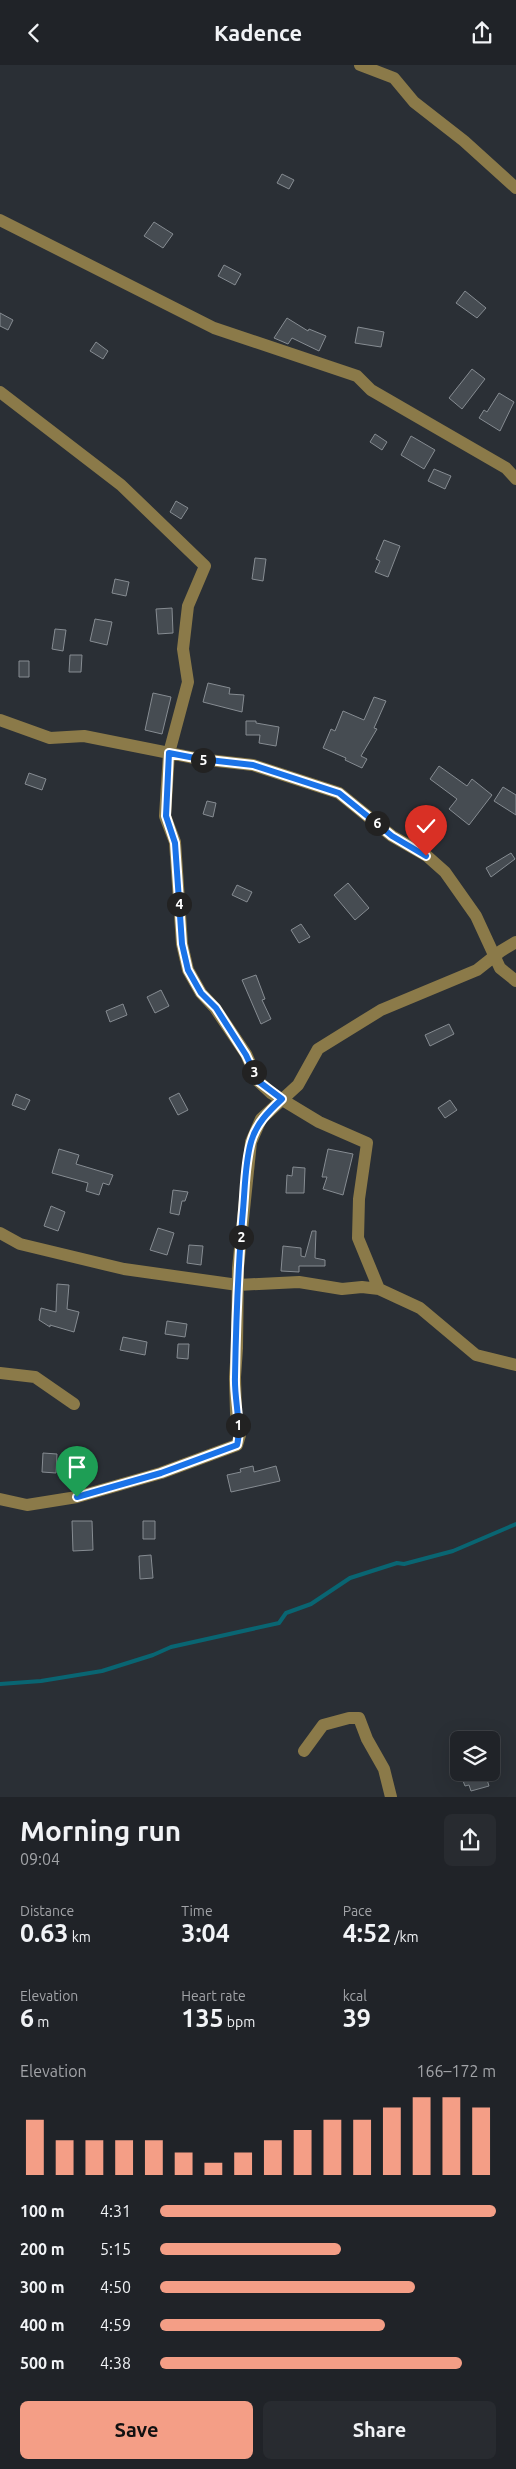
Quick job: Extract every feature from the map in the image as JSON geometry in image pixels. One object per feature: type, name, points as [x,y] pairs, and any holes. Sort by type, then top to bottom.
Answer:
[{"type":"street","points":[[360,65],[394,78],[414,102],[464,141],[516,188]]},
{"type":"street","points":[[0,220],[214,329],[357,376],[371,390],[506,468],[516,479]]},
{"type":"street","points":[[0,392],[121,485],[205,565],[188,607],[184,649],[188,682],[169,753],[166,816],[175,843],[182,944],[188,970],[201,993],[216,1008],[246,1055],[258,1081],[282,1099],[319,1122],[366,1143],[359,1199],[358,1238],[379,1289]]},
{"type":"street","points":[[0,720],[50,738],[84,736],[200,759],[253,765],[339,793],[392,836],[426,856],[445,872],[476,916],[500,968],[516,981]]},
{"type":"street","points":[[0,1499],[27,1505],[77,1497],[161,1473],[237,1445],[240,1435],[236,1413],[235,1377],[244,1191],[251,1142],[261,1119],[298,1085],[318,1049],[381,1010],[477,969],[494,955],[516,942]]},
{"type":"street","points":[[0,1233],[20,1244],[124,1269],[238,1285],[299,1282],[342,1289],[362,1287],[379,1289],[420,1308],[476,1355],[516,1365]]},
{"type":"street","points":[[0,1373],[35,1377],[74,1404]]},
{"type":"street","points":[[304,1751],[323,1725],[350,1718],[359,1718],[367,1739],[384,1769],[391,1797]]},
{"type":"building","points":[[282,174],[294,180],[289,189],[277,183]]},
{"type":"building","points":[[154,222],[173,234],[163,248],[144,236]]},
{"type":"building","points":[[224,265],[241,274],[235,285],[218,276]]},
{"type":"building","points":[[465,291],[486,308],[477,318],[456,303]]},
{"type":"building","points":[[0,313],[13,320],[8,330],[0,326]]},
{"type":"building","points":[[287,318],[308,331],[309,329],[326,336],[319,351],[292,338],[288,344],[274,338]]},
{"type":"building","points":[[358,327],[384,332],[381,347],[355,343]]},
{"type":"building","points":[[96,342],[108,351],[103,359],[90,351]]},
{"type":"building","points":[[472,369],[485,379],[462,409],[449,398]]},
{"type":"building","points":[[499,393],[514,402],[500,431],[479,418],[484,410],[487,412]]},
{"type":"building","points":[[375,434],[387,442],[382,450],[370,442]]},
{"type":"building","points":[[411,436],[435,450],[424,469],[401,455]]},
{"type":"building","points":[[434,469],[451,476],[445,489],[428,481]]},
{"type":"building","points":[[176,501],[188,508],[181,519],[170,512]]},
{"type":"building","points":[[384,540],[400,546],[388,577],[375,572],[380,561],[376,559]]},
{"type":"building","points":[[255,558],[266,559],[263,581],[252,579]]},
{"type":"building","points":[[115,579],[129,582],[126,596],[112,593]]},
{"type":"building","points":[[172,608],[173,633],[158,634],[156,609]]},
{"type":"building","points":[[95,619],[112,622],[107,645],[90,641]]},
{"type":"building","points":[[55,629],[66,630],[63,651],[52,649]]},
{"type":"building","points":[[70,655],[82,655],[81,672],[69,672]]},
{"type":"building","points":[[19,661],[29,661],[29,677],[19,677]]},
{"type":"building","points":[[208,683],[230,688],[229,694],[244,695],[242,712],[203,702]]},
{"type":"building","points":[[153,693],[171,697],[162,734],[145,730]]},
{"type":"building","points":[[374,697],[386,701],[374,728],[377,729],[361,756],[367,759],[362,768],[345,760],[346,758],[323,748],[331,729],[335,731],[343,711],[364,720]]},
{"type":"building","points":[[246,721],[256,721],[256,723],[279,727],[276,746],[259,743],[260,735],[246,735]]},
{"type":"building","points":[[439,766],[467,786],[472,779],[492,795],[469,825],[449,809],[457,799],[430,779]]},
{"type":"building","points":[[29,773],[46,779],[42,790],[25,784]]},
{"type":"building","points":[[503,787],[516,795],[516,815],[494,801]]},
{"type":"building","points":[[207,801],[216,803],[213,817],[203,814]]},
{"type":"building","points":[[511,853],[515,859],[491,877],[486,868]]},
{"type":"building","points":[[348,883],[369,908],[355,920],[334,895]]},
{"type":"building","points":[[237,885],[252,892],[247,902],[232,895]]},
{"type":"building","points":[[301,924],[310,937],[299,943],[291,930]]},
{"type":"building","points":[[256,975],[265,999],[262,1000],[271,1019],[261,1024],[242,980]]},
{"type":"building","points":[[161,990],[169,1006],[155,1013],[147,997]]},
{"type":"building","points":[[123,1004],[127,1015],[110,1022],[106,1011]]},
{"type":"building","points":[[449,1024],[454,1034],[430,1046],[425,1035]]},
{"type":"building","points":[[179,1093],[188,1110],[178,1115],[169,1098]]},
{"type":"building","points":[[16,1094],[30,1100],[25,1110],[12,1105]]},
{"type":"building","points":[[450,1100],[457,1110],[445,1118],[438,1108]]},
{"type":"building","points":[[59,1149],[79,1155],[76,1164],[113,1175],[109,1185],[103,1183],[99,1195],[86,1191],[88,1183],[52,1173]]},
{"type":"building","points":[[328,1149],[353,1154],[343,1195],[323,1189],[327,1177],[322,1177]]},
{"type":"building","points":[[293,1167],[305,1168],[304,1193],[286,1193],[287,1175],[292,1176]]},
{"type":"building","points":[[173,1190],[188,1192],[185,1201],[182,1201],[179,1215],[170,1213]]},
{"type":"building","points":[[51,1206],[65,1212],[58,1231],[44,1226]]},
{"type":"building","points":[[158,1228],[174,1233],[167,1255],[150,1250]]},
{"type":"building","points":[[312,1231],[316,1231],[315,1258],[325,1260],[325,1266],[299,1266],[299,1272],[281,1271],[283,1246],[301,1248],[301,1256],[305,1257]]},
{"type":"building","points":[[189,1245],[203,1246],[201,1265],[187,1263]]},
{"type":"building","points":[[57,1284],[69,1285],[67,1309],[79,1312],[74,1332],[50,1325],[50,1327],[39,1320],[41,1308],[56,1312]]},
{"type":"building","points":[[167,1321],[187,1324],[185,1337],[165,1334]]},
{"type":"building","points":[[123,1337],[147,1342],[145,1355],[120,1350]]},
{"type":"building","points":[[178,1344],[189,1344],[188,1359],[177,1358]]},
{"type":"building","points":[[43,1453],[57,1454],[56,1473],[42,1472]]},
{"type":"building","points":[[253,1466],[254,1472],[276,1466],[280,1481],[231,1492],[227,1475],[241,1472],[240,1469]]},
{"type":"building","points":[[72,1521],[92,1521],[93,1550],[73,1551]]},
{"type":"building","points":[[143,1521],[155,1521],[155,1539],[143,1539]]},
{"type":"building","points":[[151,1555],[153,1578],[140,1579],[139,1556]]},
{"type":"building","points":[[463,1781],[487,1781],[489,1786],[471,1791],[469,1785],[465,1786]]},
{"type":"waterway","points":[[0,1684],[41,1681],[102,1671],[153,1655],[171,1647],[279,1623],[286,1613],[311,1604],[350,1578],[397,1563],[404,1564],[453,1551],[516,1524]]},
{"type":"route","points":[[77,1497],[161,1473],[237,1445],[240,1435],[236,1413],[235,1377],[238,1267],[244,1191],[251,1142],[261,1119],[282,1099],[271,1093],[258,1081],[246,1055],[216,1008],[201,993],[188,970],[182,944],[175,843],[166,816],[169,753],[200,759],[253,765],[339,793],[392,836],[426,856]]}]
